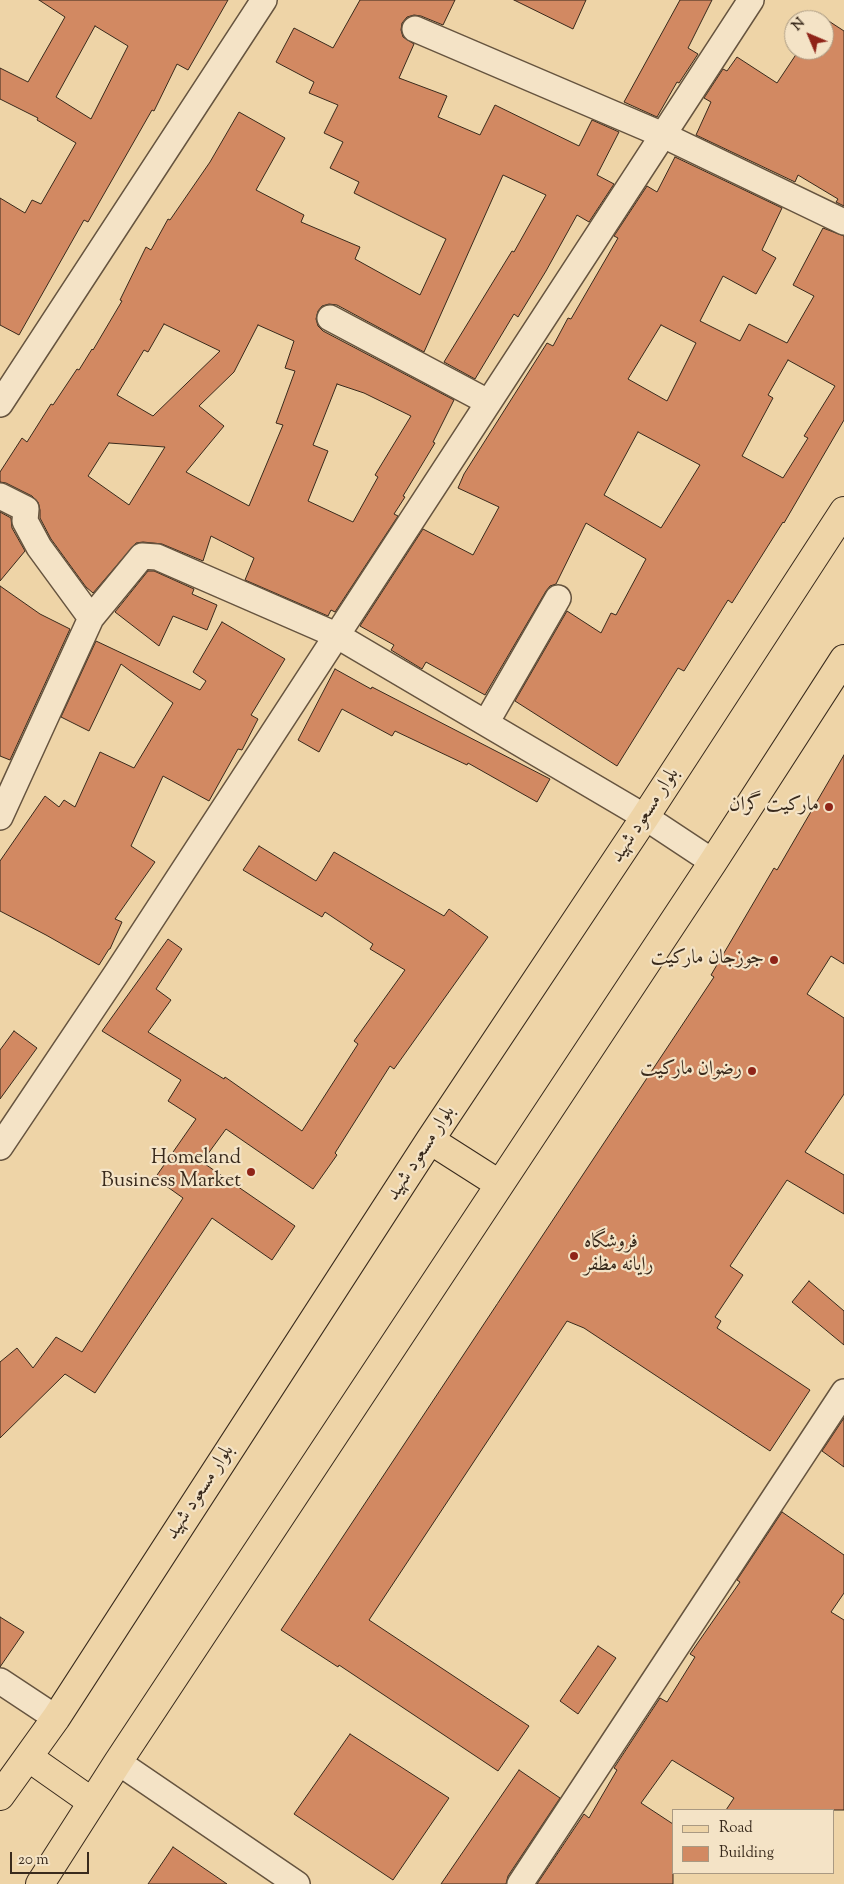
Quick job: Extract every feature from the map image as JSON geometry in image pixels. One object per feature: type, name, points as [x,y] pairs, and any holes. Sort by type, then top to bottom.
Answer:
[{"type":"main road","name":"بلوار مسعود شهید","points":[[0,1796],[56,1718],[430,1140],[646,817],[844,511]]},
{"type":"main road","points":[[40,1884],[118,1762],[713,862],[844,660]]},
{"type":"main road","points":[[430,1140],[499,1184]]},
{"type":"main road","points":[[28,1757],[92,1802]]},
{"type":"street","points":[[3,393],[264,0]]},
{"type":"street","points":[[0,1147],[116,974],[752,0]]},
{"type":"street","points":[[415,29],[663,135],[844,222]]},
{"type":"street","points":[[330,318],[488,402]]},
{"type":"street","points":[[0,496],[26,509],[25,521],[39,546],[91,618]]},
{"type":"street","points":[[0,817],[91,618],[142,556],[157,557],[336,635],[646,817],[713,862]]},
{"type":"street","points":[[486,723],[558,598]]},
{"type":"street","points":[[520,1884],[844,1392]]},
{"type":"street","points":[[0,1681],[56,1718]]},
{"type":"street","points":[[118,1762],[297,1884]]},
{"type":"building","points":[[39,0],[228,0],[188,70],[177,64],[154,111],[152,110],[88,222],[84,220],[19,335],[0,325],[0,198],[25,213],[32,200],[41,204],[76,143],[37,120],[38,118],[0,99],[0,68],[28,82],[65,17]],"holes":[[[95,26],[128,46],[91,119],[56,97]]]},
{"type":"building","points":[[360,0],[455,0],[443,25],[414,15],[407,17],[402,23],[403,37],[414,44],[399,78],[447,96],[438,117],[480,135],[495,105],[579,146],[592,120],[619,132],[597,175],[614,184],[589,222],[577,215],[518,317],[514,314],[475,379],[444,362],[512,251],[514,252],[546,195],[503,175],[424,352],[337,305],[329,304],[322,306],[318,311],[316,319],[318,326],[323,331],[454,400],[433,442],[435,443],[394,514],[398,516],[335,612],[331,610],[328,616],[245,580],[254,558],[211,536],[203,561],[162,544],[136,543],[93,593],[86,587],[51,539],[40,518],[38,502],[32,496],[0,482],[0,472],[22,438],[27,442],[51,404],[53,405],[77,369],[79,370],[93,350],[122,301],[120,300],[146,247],[151,250],[168,219],[170,220],[210,162],[239,112],[285,138],[256,190],[304,215],[301,222],[360,247],[355,259],[420,295],[446,239],[354,193],[359,182],[330,168],[343,142],[324,133],[338,105],[309,93],[314,82],[276,62],[294,28],[333,48]],"holes":[[[164,324],[220,351],[153,416],[117,395],[144,350],[148,352]],[[258,325],[294,341],[285,368],[295,371],[276,423],[283,425],[249,506],[186,472],[224,426],[199,406],[234,372]],[[337,384],[364,393],[411,416],[375,475],[378,477],[353,522],[308,501],[328,451],[313,445]],[[109,443],[165,447],[129,505],[88,476]]]},
{"type":"building","points":[[514,0],[586,0],[573,29]]},
{"type":"building","points":[[680,0],[712,0],[688,48],[698,54],[679,83],[677,82],[657,117],[624,102]]},
{"type":"building","points":[[834,24],[844,31],[844,206],[836,202],[838,199],[798,175],[795,182],[696,135],[711,102],[704,98],[723,69],[727,71],[737,57],[777,83],[792,60],[834,60]]},
{"type":"building","points":[[675,157],[782,208],[762,250],[776,258],[756,294],[723,276],[700,321],[740,341],[749,324],[787,343],[814,296],[793,285],[823,228],[844,236],[844,420],[784,523],[732,603],[728,600],[684,671],[678,668],[617,766],[515,701],[567,611],[601,633],[611,613],[616,615],[646,559],[586,523],[556,584],[550,586],[546,591],[485,695],[426,662],[422,669],[391,650],[394,645],[360,626],[423,529],[473,555],[499,507],[458,488],[464,474],[547,343],[553,346],[568,318],[571,319],[618,238],[614,236],[647,186],[657,192]],"holes":[[[661,325],[696,343],[667,401],[628,379]],[[788,360],[835,386],[804,436],[808,438],[783,478],[742,456],[773,398],[768,395]],[[638,432],[700,465],[661,528],[604,495]]]},
{"type":"building","points":[[0,512],[11,518],[12,528],[25,551],[0,581]]},
{"type":"building","points":[[148,571],[154,571],[194,589],[192,594],[217,605],[207,630],[173,616],[159,646],[115,612]]},
{"type":"building","points":[[0,586],[40,614],[70,629],[10,760],[0,756]]},
{"type":"building","points":[[222,622],[285,659],[251,715],[258,719],[242,750],[238,749],[209,801],[163,776],[131,846],[155,862],[115,919],[122,922],[110,949],[99,965],[0,911],[0,861],[45,796],[59,807],[64,800],[75,807],[100,752],[134,768],[173,703],[121,664],[89,731],[61,717],[96,641],[200,690],[206,681],[193,672]]},
{"type":"building","points":[[335,669],[550,779],[537,802],[468,763],[467,765],[395,731],[392,736],[342,709],[319,752],[298,740]]},
{"type":"building","points":[[844,755],[844,964],[831,956],[807,994],[844,1018],[844,1094],[805,1152],[844,1175],[844,1214],[787,1180],[730,1266],[743,1275],[715,1317],[721,1321],[717,1328],[810,1390],[770,1451],[584,1328],[567,1321],[369,1620],[529,1726],[498,1771],[339,1665],[338,1667],[281,1630],[714,977],[711,975],[774,868],[777,870]]},
{"type":"building","points":[[259,846],[316,881],[334,852],[444,916],[449,909],[488,937],[394,1069],[390,1066],[335,1153],[337,1155],[313,1189],[226,1129],[202,1162],[295,1226],[272,1260],[212,1218],[95,1393],[65,1374],[0,1438],[0,1362],[17,1348],[33,1368],[56,1337],[82,1352],[183,1198],[155,1178],[196,1119],[168,1101],[181,1080],[102,1031],[168,939],[182,949],[156,989],[171,1000],[148,1032],[224,1079],[225,1077],[302,1131],[358,1044],[354,1041],[405,970],[370,949],[373,944],[325,912],[322,917],[243,870]]},
{"type":"building","points":[[14,1031],[37,1048],[0,1099],[0,1050]]},
{"type":"building","points":[[809,1281],[844,1311],[844,1345],[792,1302]]},
{"type":"building","points":[[844,1418],[844,1467],[822,1451]]},
{"type":"building","points":[[782,1512],[844,1555],[844,1593],[831,1612],[844,1620],[844,1810],[727,1809],[734,1798],[672,1760],[641,1803],[672,1823],[673,1884],[537,1884],[584,1814],[589,1818],[617,1770],[614,1768],[660,1698],[667,1702],[695,1657],[690,1654],[740,1582],[737,1580]]},
{"type":"building","points":[[0,1617],[24,1632],[0,1667]]},
{"type":"building","points":[[598,1646],[616,1658],[578,1714],[560,1701]]},
{"type":"building","points":[[350,1734],[449,1798],[393,1880],[294,1814]]},
{"type":"building","points":[[519,1770],[560,1798],[508,1876],[506,1884],[441,1884]]},
{"type":"building","points":[[173,1847],[227,1884],[148,1884]]},
{"type":"place","name":"مارکیت گران","points":[[829,807]]},
{"type":"place","name":"جوزجان مارکیت","points":[[774,960]]},
{"type":"place","name":"رضوان مارکیت","points":[[752,1071]]},
{"type":"place","name":"Homeland Business Market","points":[[251,1172]]},
{"type":"place","name":"فروشگاه رایانه مظفر","points":[[574,1256]]}]
